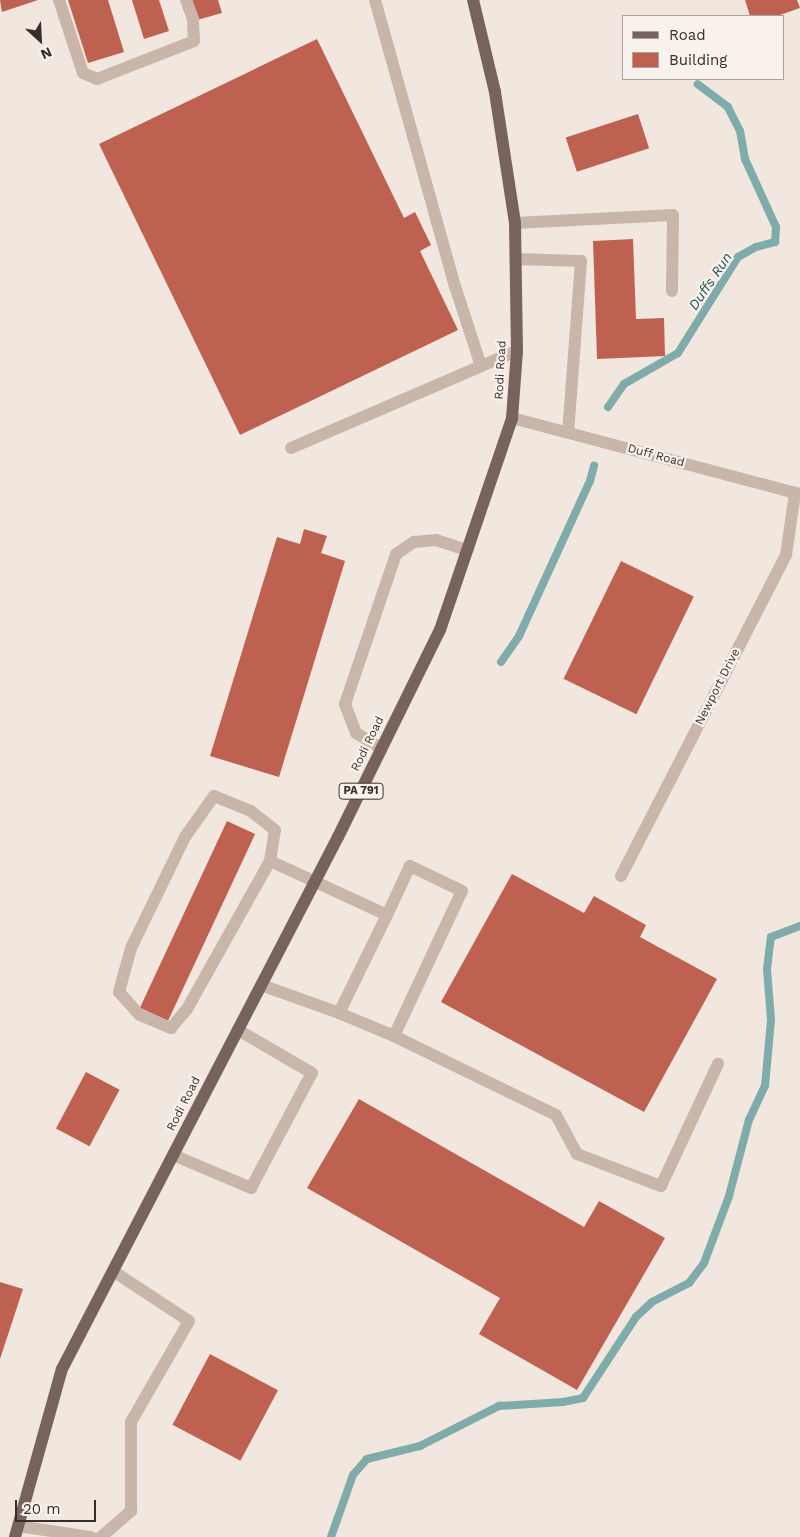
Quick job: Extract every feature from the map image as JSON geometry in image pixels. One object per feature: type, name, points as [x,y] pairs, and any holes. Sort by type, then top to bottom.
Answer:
[{"type":"main road","name":"Rodi Road","points":[[17,1531],[62,1369],[314,882],[440,630],[512,418],[517,352],[515,223],[495,92],[473,0]]},
{"type":"street","points":[[59,0],[82,73],[97,78],[194,41],[193,19],[186,0]]},
{"type":"street","points":[[375,0],[452,277],[481,366]]},
{"type":"street","points":[[515,223],[673,215],[672,291]]},
{"type":"street","points":[[516,259],[581,261],[568,433]]},
{"type":"street","points":[[291,448],[517,352]]},
{"type":"street","name":"Duff Road","points":[[512,418],[798,493]]},
{"type":"street","name":"Newport Drive","points":[[621,876],[786,555],[798,493]]},
{"type":"street","points":[[381,748],[356,733],[345,704],[396,554],[414,542],[429,541],[467,550]]},
{"type":"street","points":[[214,796],[251,811],[276,830],[270,861],[187,1009],[171,1028],[140,1015],[120,992],[131,948],[185,836],[214,796]]},
{"type":"street","points":[[270,861],[386,915]]},
{"type":"street","points":[[339,1013],[410,866],[462,891],[394,1036]]},
{"type":"street","points":[[261,985],[339,1013],[394,1036],[556,1115],[577,1154],[661,1186],[718,1064]]},
{"type":"street","points":[[173,1155],[251,1188],[312,1073],[238,1030]]},
{"type":"street","points":[[102,1537],[131,1511],[131,1422],[189,1320],[113,1271]]},
{"type":"street","points":[[17,1531],[91,1537]]},
{"type":"building","points":[[0,0],[38,0],[2,12]]},
{"type":"building","points":[[68,0],[108,0],[124,52],[88,63]]},
{"type":"building","points":[[132,0],[159,0],[169,31],[144,39]]},
{"type":"building","points":[[190,0],[218,0],[222,13],[197,20]]},
{"type":"building","points":[[745,0],[797,0],[800,8],[780,15],[750,15]]},
{"type":"building","points":[[317,39],[404,218],[415,212],[431,245],[420,251],[458,330],[240,435],[99,144]]},
{"type":"building","points":[[638,114],[649,148],[577,172],[566,137]]},
{"type":"building","points":[[633,239],[636,319],[664,318],[665,356],[597,359],[593,241]]},
{"type":"building","points":[[304,529],[327,536],[321,553],[345,561],[279,777],[210,756],[277,537],[300,544]]},
{"type":"building","points":[[621,561],[694,597],[636,714],[564,679]]},
{"type":"building","points":[[227,821],[255,834],[168,1021],[140,1008]]},
{"type":"building","points":[[512,874],[584,913],[594,896],[646,925],[640,937],[717,979],[644,1112],[441,1002]]},
{"type":"building","points":[[86,1072],[120,1090],[90,1146],[56,1129]]},
{"type":"building","points":[[359,1099],[584,1227],[599,1201],[665,1238],[577,1390],[479,1334],[500,1298],[307,1188]]},
{"type":"building","points":[[0,1282],[23,1289],[0,1359]]},
{"type":"building","points":[[210,1354],[278,1390],[240,1461],[172,1425]]},
{"type":"waterway","name":"Duffs Run","points":[[608,407],[624,384],[678,353],[738,257],[756,247],[775,242],[776,227],[745,159],[740,131],[728,107],[698,84]]},
{"type":"waterway","name":"Duffs Run","points":[[501,662],[519,636],[590,481],[594,466]]},
{"type":"waterway","points":[[331,1537],[353,1475],[367,1459],[420,1446],[499,1406],[563,1402],[583,1398],[636,1317],[652,1302],[689,1283],[704,1263],[729,1196],[749,1120],[765,1086],[771,1020],[767,969],[771,937],[800,926]]}]
